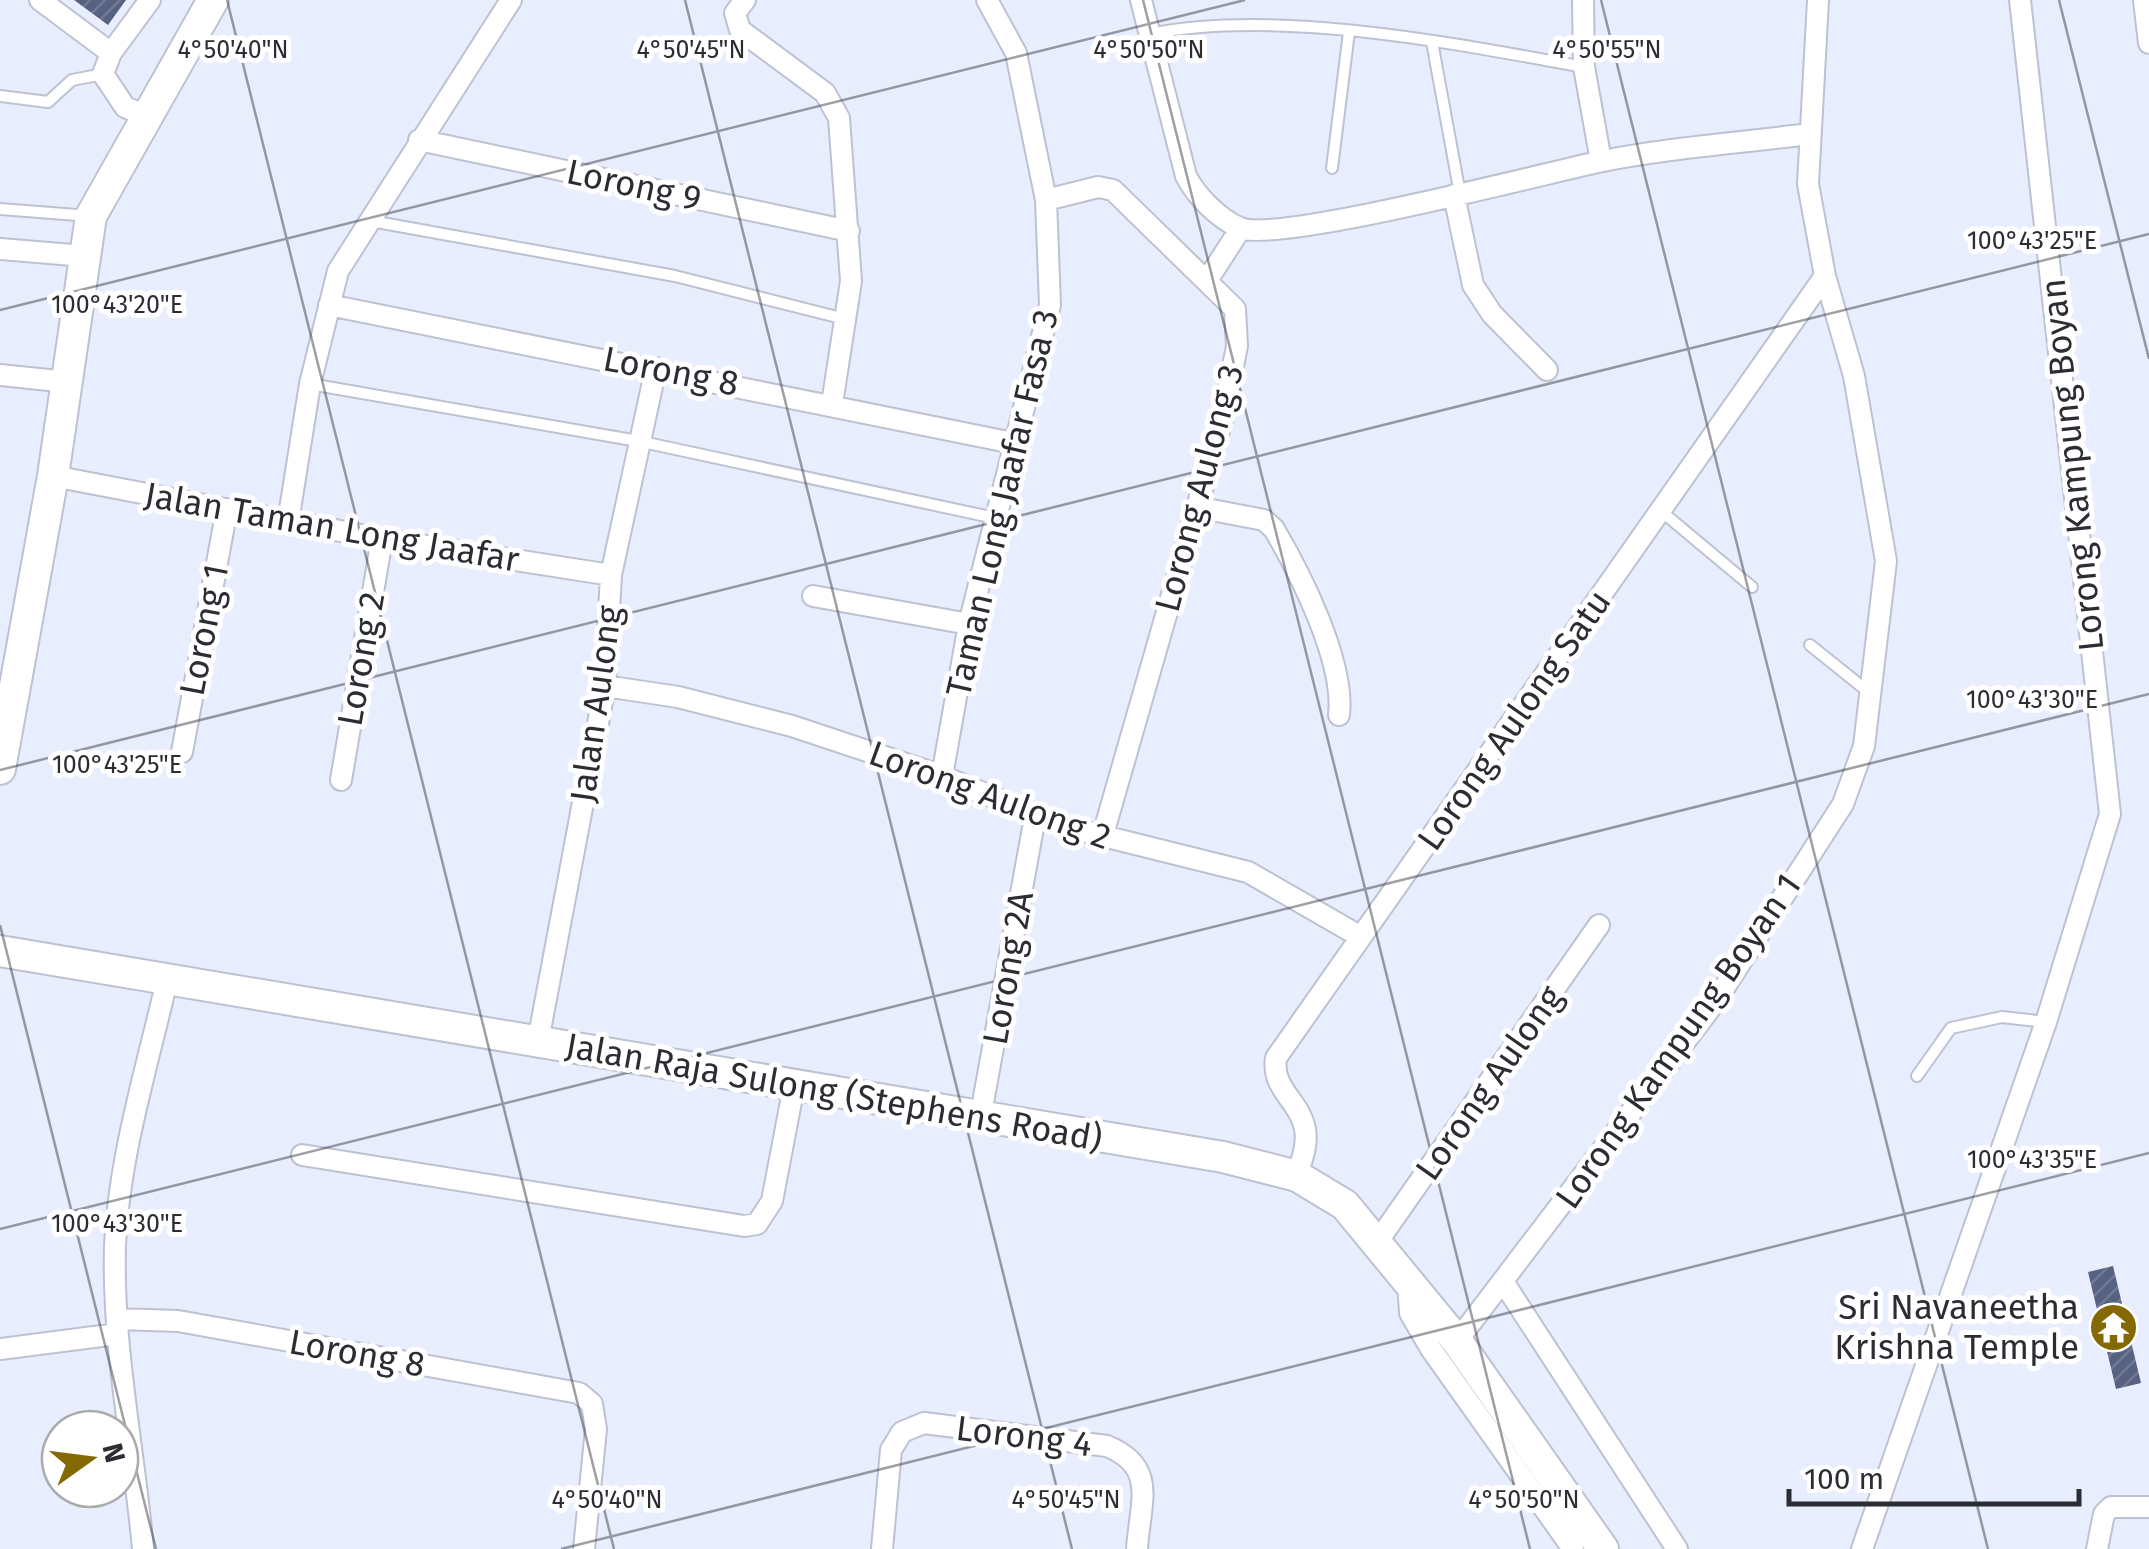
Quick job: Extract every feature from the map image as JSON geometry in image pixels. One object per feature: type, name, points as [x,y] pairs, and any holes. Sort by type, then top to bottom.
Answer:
[{"type":"street","points":[[40,0],[110,53]]},
{"type":"street","points":[[146,116],[125,106],[103,74],[110,53],[150,0]]},
{"type":"street","points":[[0,769],[7,698],[53,476],[91,216],[213,0]]},
{"type":"street","points":[[288,522],[310,384],[338,271],[511,0]]},
{"type":"street","points":[[745,0],[735,13],[736,23],[825,94],[834,108],[852,282],[832,404]]},
{"type":"street","name":"Taman Long Jaafar Fasa 3","points":[[942,776],[969,624],[1050,305],[1046,200],[1016,53],[987,0]]},
{"type":"street","points":[[1141,0],[1186,176],[1202,200],[1241,228],[1277,229],[1457,195],[1601,162],[1809,134]]},
{"type":"street","points":[[1583,0],[1584,66],[1601,162]]},
{"type":"street","name":"Lorong Kampung Boyan 1","points":[[1458,1341],[1715,1002],[1843,804],[1864,746],[1886,561],[1854,376],[1824,276],[1808,184],[1818,0]]},
{"type":"street","name":"Lorong Kampung Boyan","points":[[1862,1549],[2046,1022],[2110,814],[2020,0]]},
{"type":"street","points":[[2144,0],[2149,43]]},
{"type":"street","name":"Lorong 9","points":[[419,140],[849,231]]},
{"type":"street","name":"Lorong Aulong 3","points":[[1046,200],[1098,188],[1113,190],[1235,309],[1237,346],[1196,507],[1102,838]]},
{"type":"street","points":[[1457,195],[1473,285],[1492,314],[1546,370]]},
{"type":"street","points":[[1208,279],[1241,228]]},
{"type":"street","points":[[0,249],[84,256]]},
{"type":"street","name":"Lorong Aulong Satu","points":[[1297,1176],[1306,1146],[1305,1128],[1278,1084],[1276,1058],[1824,276]]},
{"type":"street","name":"Lorong 8","points":[[329,305],[1013,443]]},
{"type":"street","name":"Jalan Aulong","points":[[538,1041],[605,686],[611,575],[656,368]]},
{"type":"street","points":[[0,375],[68,382]]},
{"type":"street","name":"Jalan Taman Long Jaafar","points":[[53,476],[382,539],[611,575]]},
{"type":"street","points":[[1196,507],[1264,520],[1274,529],[1325,640],[1341,699],[1339,714]]},
{"type":"street","name":"Lorong 1","points":[[182,752],[227,509]]},
{"type":"street","name":"Lorong 2","points":[[341,780],[382,539]]},
{"type":"street","points":[[813,596],[969,624]]},
{"type":"street","name":"Lorong Aulong 2","points":[[605,686],[678,696],[792,726],[942,776],[1035,817],[1102,838],[1248,872],[1362,937]]},
{"type":"street","name":"Lorong 2A","points":[[980,1119],[1035,817]]},
{"type":"street","name":"Lorong Aulong","points":[[1378,1241],[1599,925]]},
{"type":"street","name":"Jalan Raja Sulong (Stephens Road)","points":[[0,951],[168,976],[980,1119],[1223,1157],[1297,1176],[1345,1205],[1378,1241],[1458,1341],[1604,1549]]},
{"type":"street","points":[[143,1549],[118,1327],[115,1244],[128,1153],[168,976]]},
{"type":"street","points":[[302,1155],[744,1226],[757,1224],[772,1201],[794,1086]]},
{"type":"street","points":[[1408,1279],[1410,1312],[1432,1348],[1573,1549]]},
{"type":"street","points":[[1504,1283],[1678,1549]]},
{"type":"street","name":"Lorong 8","points":[[0,1349],[118,1327],[178,1321],[579,1393],[592,1404],[596,1430],[584,1549]]},
{"type":"street","name":"Lorong 4","points":[[882,1549],[891,1450],[902,1432],[924,1423],[1107,1446],[1130,1455],[1141,1471],[1137,1549]]},
{"type":"street","points":[[2097,1549],[2104,1514],[2111,1506],[2149,1507]]},
{"type":"lane","points":[[1150,34],[1176,28],[1348,32],[1584,66]]},
{"type":"lane","points":[[1332,168],[1348,32]]},
{"type":"lane","points":[[1432,42],[1457,195]]},
{"type":"lane","points":[[0,96],[48,102],[72,80],[103,74]]},
{"type":"lane","points":[[0,209],[91,216]]},
{"type":"lane","points":[[371,220],[675,276],[846,320]]},
{"type":"lane","points":[[310,384],[638,441],[995,518]]},
{"type":"lane","points":[[1661,511],[1752,587]]},
{"type":"lane","points":[[1810,645],[1871,694]]},
{"type":"lane","points":[[1917,1076],[1950,1028],[2002,1017],[2046,1022]]},
{"type":"building","points":[[74,0],[126,0],[108,25]]},
{"type":"building","name":"Sri Navaneetha Krishna Temple","points":[[2113,1266],[2141,1383],[2116,1389],[2088,1272]]},
{"type":"place","name":"Sri Navaneetha Krishna Temple","points":[[2114,1327]]}]
